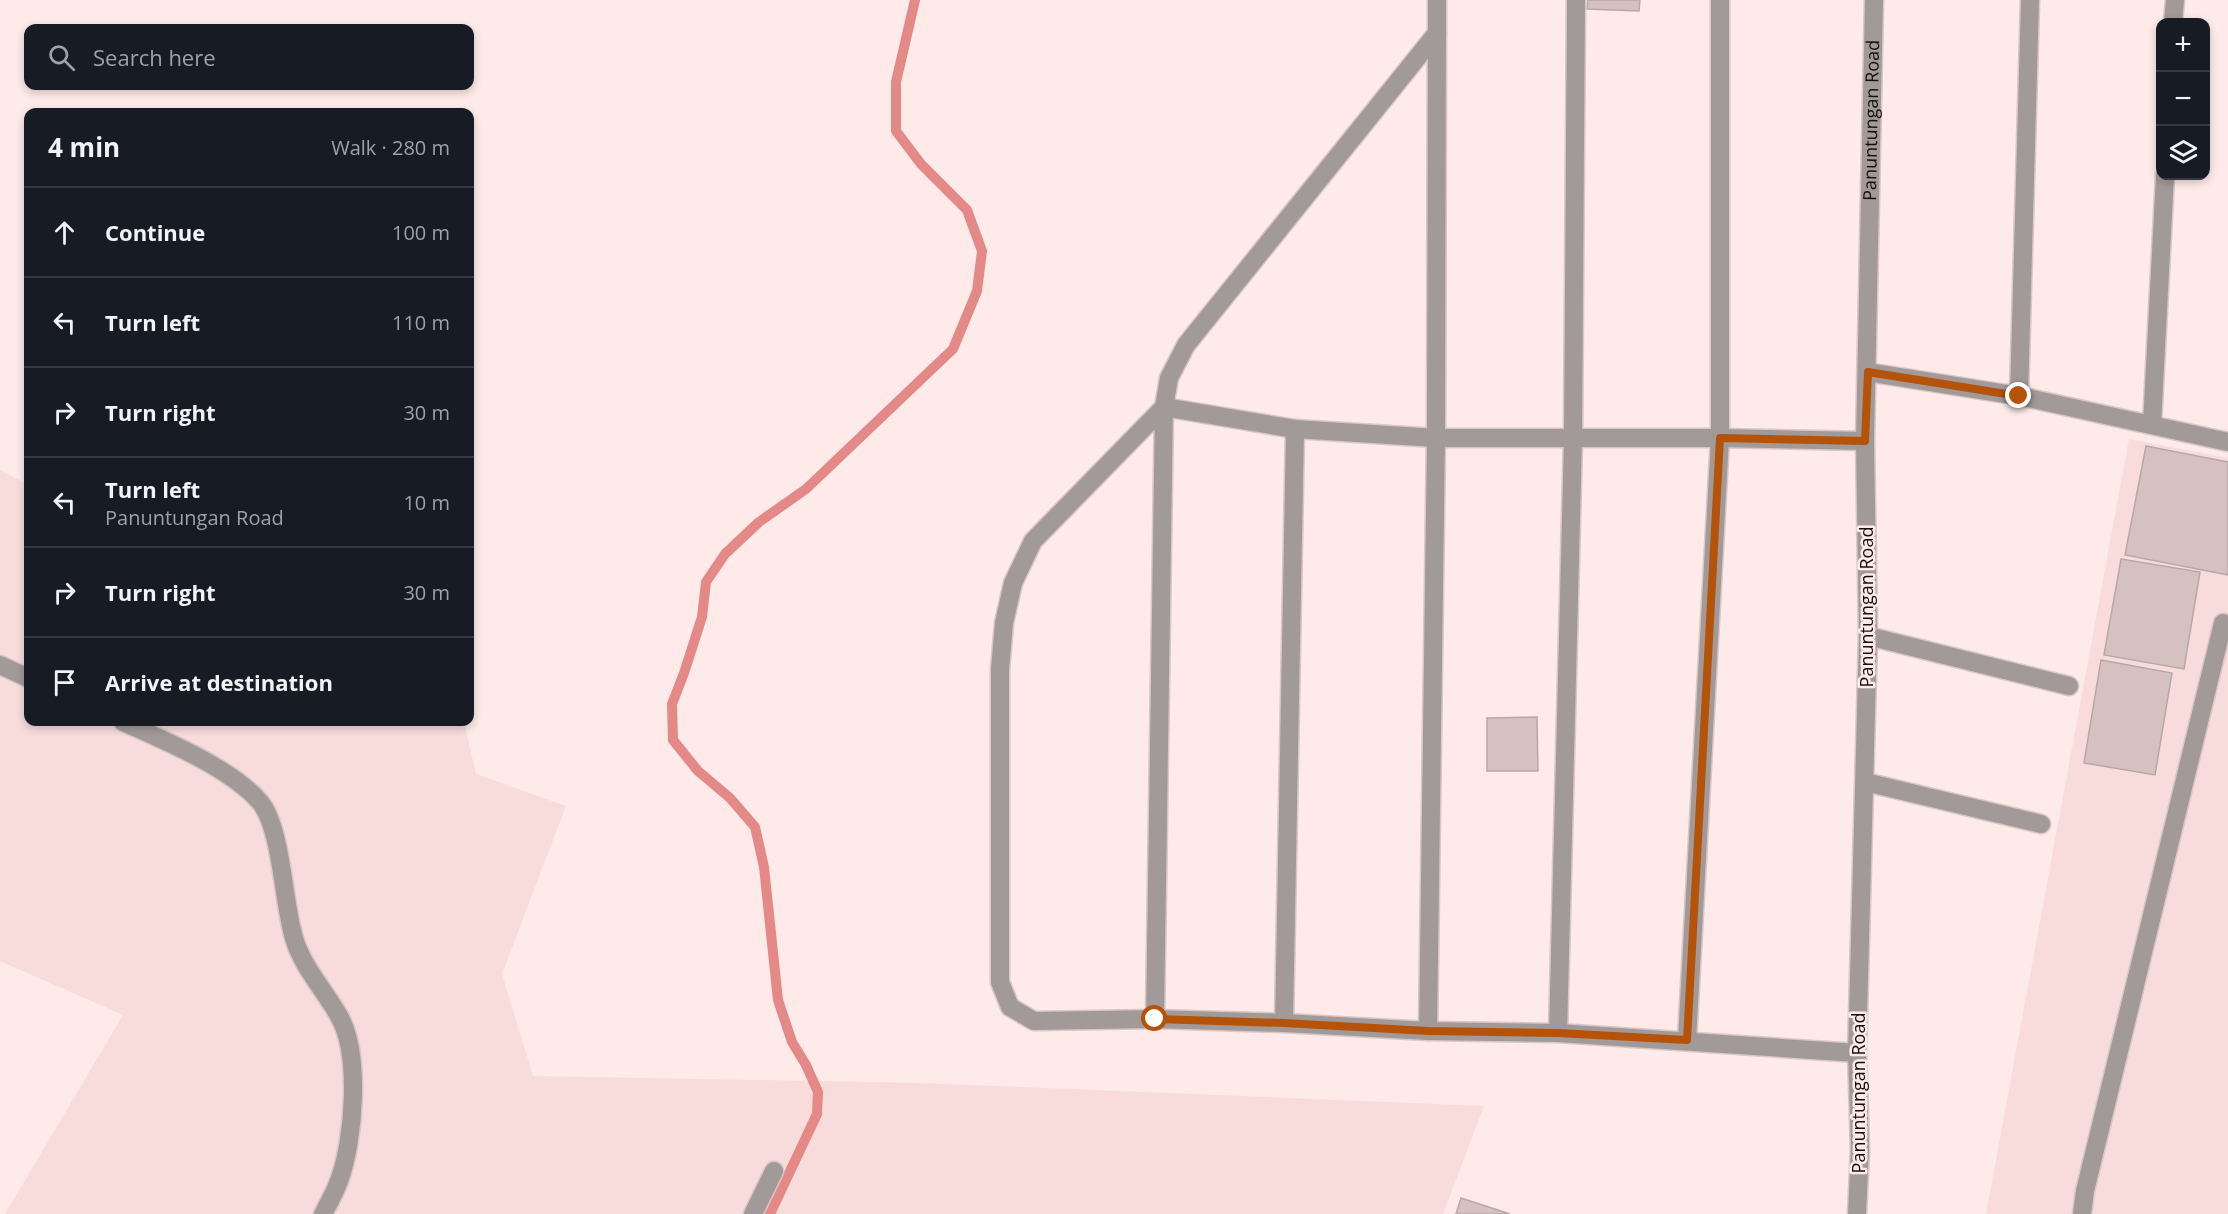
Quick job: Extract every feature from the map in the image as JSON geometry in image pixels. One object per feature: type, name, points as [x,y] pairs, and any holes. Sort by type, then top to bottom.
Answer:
[{"type":"street","points":[[1428,1031],[1436,438],[1437,0]]},
{"type":"street","points":[[1558,1033],[1573,439],[1576,0]]},
{"type":"street","points":[[1687,1040],[1720,438],[1720,0]]},
{"type":"street","name":"Panuntungan Road","points":[[1857,1214],[1860,1149],[1857,1053],[1868,636],[1865,441],[1874,0]]},
{"type":"street","points":[[2019,396],[2030,0]]},
{"type":"street","points":[[2173,18],[2175,0]]},
{"type":"street","points":[[1155,1019],[1164,406],[1169,378],[1186,345],[1437,33]]},
{"type":"street","points":[[2152,424],[2165,180]]},
{"type":"street","points":[[1868,372],[2019,396],[2228,442]]},
{"type":"street","points":[[1164,406],[1296,429],[1436,438],[1720,438],[1865,441]]},
{"type":"street","points":[[1164,406],[1033,541],[1013,583],[1004,623],[1000,670],[1000,982],[1010,1007],[1034,1021],[1155,1019],[1428,1031],[1558,1033],[1857,1053]]},
{"type":"street","points":[[1284,1023],[1296,429]]},
{"type":"street","points":[[2082,1214],[2088,1180],[2223,623]]},
{"type":"street","points":[[1868,636],[2069,686]]},
{"type":"street","points":[[0,665],[24,676]]},
{"type":"street","points":[[132,726],[212,765],[241,785],[261,803],[272,828],[294,939],[318,985],[340,1018],[351,1052],[353,1073],[348,1143],[339,1180],[323,1214]]},
{"type":"street","points":[[1865,782],[2041,824]]},
{"type":"street","points":[[753,1214],[774,1171]]},
{"type":"shaded area","points":[[2129,439],[2228,458],[2228,1214],[1986,1214]]},
{"type":"shaded area","points":[[0,470],[24,483],[24,726],[465,726],[476,774],[566,806],[502,974],[533,1076],[922,1083],[1484,1106],[1443,1214],[5,1214],[123,1015],[0,961]]},
{"type":"building","points":[[1588,0],[1640,0],[1639,11],[1587,9]]},
{"type":"building","points":[[2146,446],[2228,462],[2228,575],[2125,555]]},
{"type":"building","points":[[2121,559],[2200,572],[2184,669],[2104,655]]},
{"type":"building","points":[[2101,660],[2172,673],[2155,775],[2084,763]]},
{"type":"building","points":[[1537,717],[1538,771],[1487,771],[1487,718]]},
{"type":"building","points":[[1461,1198],[1510,1214],[1456,1214]]},
{"type":"waterway","points":[[770,1214],[817,1114],[818,1092],[806,1065],[792,1042],[778,1000],[764,867],[755,827],[730,798],[698,771],[673,740],[672,704],[702,617],[706,582],[725,554],[759,522],[806,489],[953,349],[977,291],[982,251],[967,210],[921,164],[896,131],[896,82],[915,0]]},
{"type":"route","points":[[1155,1019],[1428,1031],[1558,1033],[1687,1040],[1720,438],[1865,441],[1868,372],[2019,396]]}]
